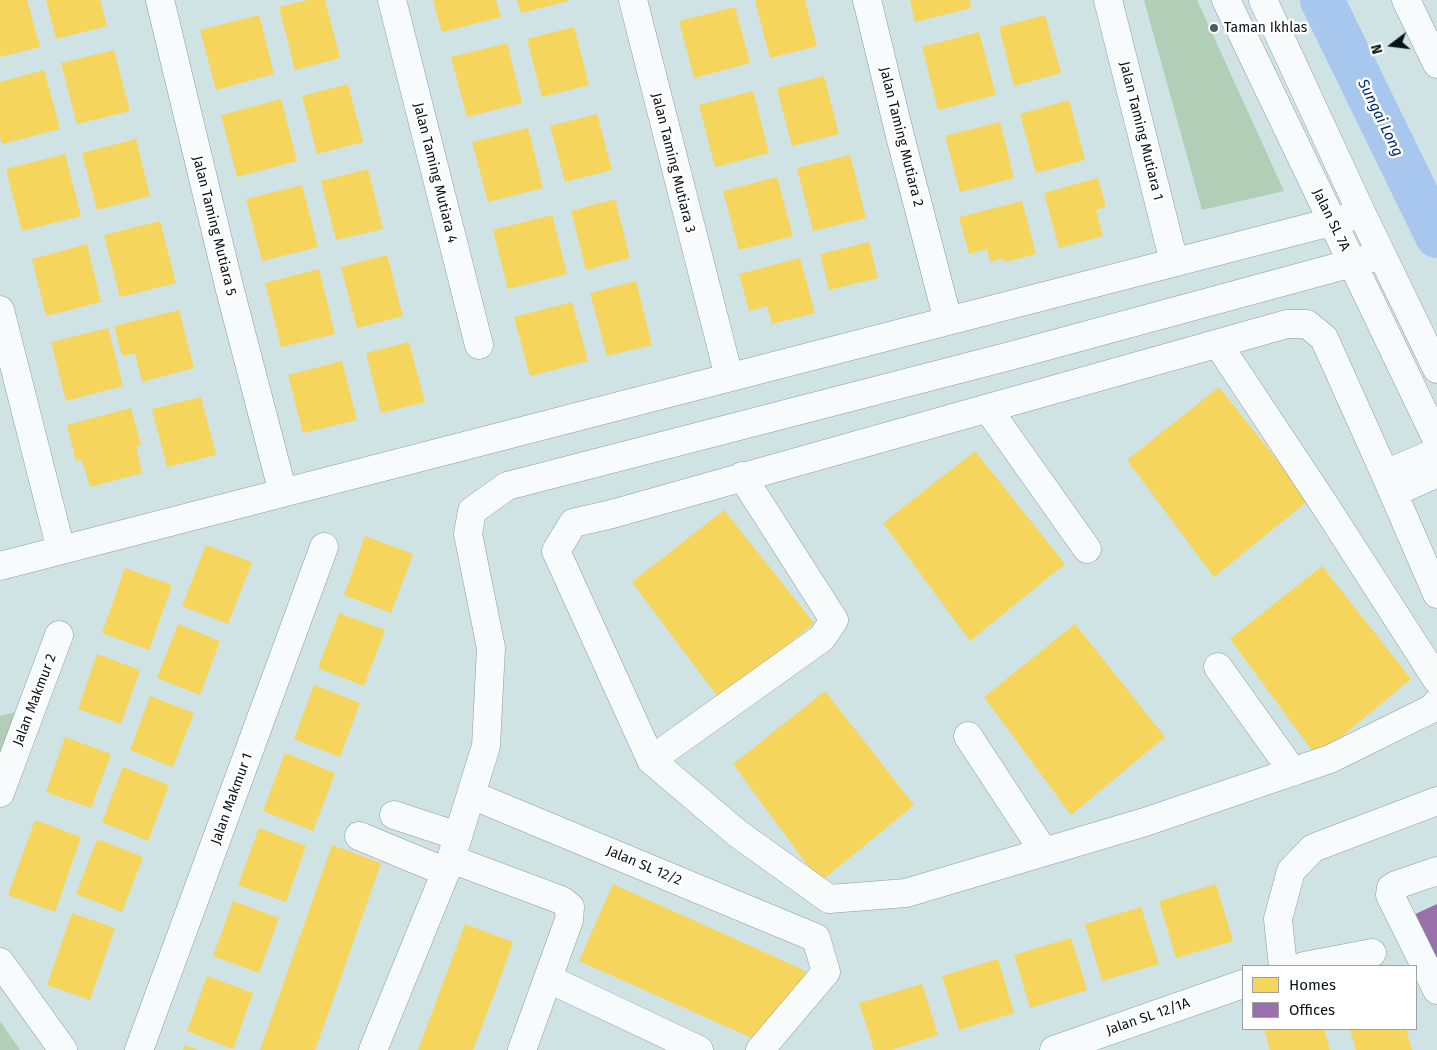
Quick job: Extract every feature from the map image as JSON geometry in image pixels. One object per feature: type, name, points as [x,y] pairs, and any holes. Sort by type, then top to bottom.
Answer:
[{"type":"street","name":"Jalan Taming Mutiara 5","points":[[160,0],[230,290],[283,493]]},
{"type":"street","name":"Jalan Taming Mutiara 4","points":[[392,0],[479,345]]},
{"type":"street","name":"Jalan Taming Mutiara 3","points":[[633,0],[729,377]]},
{"type":"street","name":"Jalan Taming Mutiara 2","points":[[867,0],[948,321]]},
{"type":"street","name":"Jalan Taming Mutiara 1","points":[[1108,0],[1174,262]]},
{"type":"street","name":"Jalan SL 7A","points":[[1226,0],[1437,440]]},
{"type":"street","points":[[1263,0],[1362,214],[1437,369]]},
{"type":"street","points":[[1406,0],[1437,64]]},
{"type":"street","points":[[0,566],[1362,214]]},
{"type":"street","points":[[373,1050],[452,856],[486,746],[491,648],[468,534],[472,510],[507,486],[1010,356],[1382,255]]},
{"type":"street","points":[[0,310],[61,550]]},
{"type":"street","points":[[1437,594],[1324,338],[1307,324],[1288,324],[612,514],[573,523],[556,551],[651,760],[737,833],[829,899],[906,893],[1145,822],[1330,760],[1434,708],[1437,704]]},
{"type":"street","points":[[1218,344],[1437,680]]},
{"type":"street","points":[[988,409],[1087,549]]},
{"type":"street","points":[[1389,483],[1437,452]]},
{"type":"street","points":[[1389,483],[1437,473]]},
{"type":"street","points":[[651,760],[822,638],[834,620],[742,476]]},
{"type":"street","name":"Jalan Makmur 1","points":[[139,1050],[324,547]]},
{"type":"street","name":"Jalan Makmur 2","points":[[0,793],[59,635]]},
{"type":"street","points":[[1218,667],[1293,772]]},
{"type":"street","points":[[968,736],[1044,852]]},
{"type":"street","name":"Jalan SL 12/2","points":[[472,795],[816,938],[826,972],[760,1050]]},
{"type":"street","points":[[1283,965],[1278,919],[1291,871],[1314,848],[1437,801]]},
{"type":"street","points":[[394,815],[452,856]]},
{"type":"street","points":[[359,836],[452,856],[561,900],[570,907],[569,920],[522,1050]]},
{"type":"street","points":[[1437,871],[1396,885],[1391,888],[1390,895],[1437,990]]},
{"type":"street","points":[[1309,965],[1372,953]]},
{"type":"street","points":[[0,962],[63,1050]]},
{"type":"street","points":[[549,979],[699,1050]]},
{"type":"street","name":"Jalan SL 12/1A","points":[[1054,1050],[1242,984]]},
{"type":"green space","points":[[1144,0],[1197,0],[1284,191],[1202,210]]},
{"type":"green space","points":[[23,710],[0,771],[0,716]]},
{"type":"green space","points":[[0,1021],[20,1050],[0,1050]]},
{"type":"building: Homes","points":[[0,0],[27,0],[40,47],[0,57]]},
{"type":"building: Homes","points":[[46,0],[100,0],[107,26],[56,39]]},
{"type":"building: Homes","points":[[308,0],[325,0],[340,58],[295,70],[279,7]]},
{"type":"building: Homes","points":[[433,0],[496,0],[501,17],[442,32]]},
{"type":"building: Homes","points":[[517,0],[568,0],[568,1],[521,13]]},
{"type":"building: Homes","points":[[805,0],[817,46],[770,58],[755,1]]},
{"type":"building: Homes","points":[[910,0],[970,0],[971,8],[915,22]]},
{"type":"building: Homes","points":[[735,7],[750,63],[694,78],[679,21]]},
{"type":"building: Homes","points":[[259,15],[274,74],[216,90],[200,30]]},
{"type":"building: Homes","points":[[1045,15],[1061,73],[1014,86],[999,27]]},
{"type":"building: Homes","points":[[574,27],[589,85],[542,97],[527,39]]},
{"type":"building: Homes","points":[[979,32],[996,95],[938,110],[922,47]]},
{"type":"building: Homes","points":[[507,43],[522,103],[467,117],[451,57]]},
{"type":"building: Homes","points":[[114,50],[130,111],[77,124],[61,63]]},
{"type":"building: Homes","points":[[44,70],[60,129],[2,144],[0,137],[0,82]]},
{"type":"building: Homes","points":[[824,76],[839,134],[792,146],[777,88]]},
{"type":"building: Homes","points":[[348,84],[363,142],[317,154],[302,96]]},
{"type":"building: Homes","points":[[753,91],[769,153],[715,167],[699,105]]},
{"type":"building: Homes","points":[[281,99],[297,161],[237,177],[221,115]]},
{"type":"building: Homes","points":[[1069,100],[1085,160],[1036,173],[1020,114]]},
{"type":"building: Homes","points":[[597,114],[612,170],[565,182],[550,126]]},
{"type":"building: Homes","points":[[1000,122],[1014,178],[960,192],[945,136]]},
{"type":"building: Homes","points":[[528,128],[543,188],[488,202],[472,142]]},
{"type":"building: Homes","points":[[136,139],[150,196],[97,210],[82,153]]},
{"type":"building: Homes","points":[[65,154],[81,216],[22,231],[6,169]]},
{"type":"building: Homes","points":[[850,155],[866,218],[813,231],[797,168]]},
{"type":"building: Homes","points":[[368,169],[383,229],[336,240],[321,181]]},
{"type":"building: Homes","points":[[777,177],[793,236],[739,250],[723,191]]},
{"type":"building: Homes","points":[[1098,178],[1106,207],[1096,210],[1103,236],[1059,248],[1044,193]]},
{"type":"building: Homes","points":[[302,185],[318,247],[262,261],[246,199]]},
{"type":"building: Homes","points":[[615,199],[630,258],[586,270],[571,211]]},
{"type":"building: Homes","points":[[1022,201],[1036,254],[1005,262],[1004,258],[990,262],[987,249],[969,254],[959,217]]},
{"type":"building: Homes","points":[[552,215],[567,274],[508,289],[493,230]]},
{"type":"building: Homes","points":[[160,221],[176,283],[120,297],[104,235]]},
{"type":"building: Homes","points":[[869,242],[878,278],[829,290],[820,254]]},
{"type":"building: Homes","points":[[87,244],[101,302],[46,316],[32,259]]},
{"type":"building: Homes","points":[[387,255],[403,316],[357,328],[341,267]]},
{"type":"building: Homes","points":[[800,258],[815,313],[772,324],[767,306],[749,311],[739,274]]},
{"type":"building: Homes","points":[[319,269],[335,334],[281,347],[265,283]]},
{"type":"building: Homes","points":[[636,281],[652,345],[607,356],[590,293]]},
{"type":"building: Homes","points":[[572,302],[588,361],[530,376],[514,317]]},
{"type":"building: Homes","points":[[179,310],[194,368],[142,382],[135,353],[122,356],[114,326]]},
{"type":"building: Homes","points":[[108,328],[123,386],[66,401],[51,342]]},
{"type":"building: Homes","points":[[409,342],[425,402],[381,413],[366,353]]},
{"type":"building: Homes","points":[[342,361],[357,420],[303,433],[288,375]]},
{"type":"building: Homes","points":[[1219,387],[1309,500],[1214,577],[1127,460]]},
{"type":"building: Homes","points":[[201,397],[216,455],[167,467],[152,409]]},
{"type":"building: Homes","points":[[131,408],[141,445],[136,446],[142,473],[90,487],[82,460],[76,461],[67,425]]},
{"type":"building: Homes","points":[[975,451],[1065,564],[970,641],[883,523]]},
{"type":"building: Homes","points":[[724,510],[814,623],[720,700],[632,582]]},
{"type":"building: Homes","points":[[365,536],[413,554],[391,613],[344,595]]},
{"type":"building: Homes","points":[[206,545],[252,562],[228,624],[182,606]]},
{"type":"building: Homes","points":[[1322,566],[1411,679],[1317,757],[1230,639]]},
{"type":"building: Homes","points":[[125,568],[172,585],[149,650],[102,633]]},
{"type":"building: Homes","points":[[339,613],[385,630],[364,686],[318,668]]},
{"type":"building: Homes","points":[[178,624],[220,641],[200,695],[157,678]]},
{"type":"building: Homes","points":[[1075,624],[1165,737],[1071,815],[984,697]]},
{"type":"building: Homes","points":[[97,654],[140,670],[121,724],[78,709]]},
{"type":"building: Homes","points":[[314,685],[360,703],[340,757],[294,739]]},
{"type":"building: Homes","points":[[825,691],[914,805],[820,882],[733,764]]},
{"type":"building: Homes","points":[[150,696],[194,713],[173,767],[130,750]]},
{"type":"building: Homes","points":[[65,737],[111,754],[91,808],[46,792]]},
{"type":"building: Homes","points":[[285,753],[335,773],[313,831],[263,811]]},
{"type":"building: Homes","points":[[123,767],[169,785],[148,841],[102,822]]},
{"type":"building: Homes","points":[[35,820],[81,837],[55,912],[8,895]]},
{"type":"building: Homes","points":[[259,828],[306,846],[286,902],[238,885]]},
{"type":"building: Homes","points":[[97,839],[143,857],[122,912],[76,894]]},
{"type":"building: Homes","points":[[332,845],[381,863],[333,1000],[315,1050],[260,1050]]},
{"type":"building: Homes","points":[[613,884],[806,971],[772,1047],[579,961]]},
{"type":"building: Homes","points":[[1216,884],[1233,941],[1176,958],[1159,901]]},
{"type":"building: Homes","points":[[233,901],[279,918],[259,973],[213,956]]},
{"type":"building: Homes","points":[[1141,907],[1159,964],[1102,981],[1085,924]]},
{"type":"building: Homes","points":[[72,913],[115,928],[90,1000],[47,985]]},
{"type":"building: Homes","points":[[465,924],[513,942],[497,987],[473,1050],[418,1050]]},
{"type":"building: Homes","points":[[1071,938],[1087,990],[1030,1008],[1014,955]]},
{"type":"building: Homes","points":[[998,959],[1014,1013],[959,1030],[942,976]]},
{"type":"building: Homes","points":[[207,976],[253,993],[233,1049],[187,1031]]},
{"type":"building: Homes","points":[[922,984],[938,1035],[891,1050],[874,1050],[859,1003]]},
{"type":"building: Homes","points":[[1264,1030],[1324,1030],[1330,1050],[1270,1050]]},
{"type":"building: Homes","points":[[1350,1030],[1406,1030],[1412,1050],[1356,1050]]},
{"type":"building: Homes","points":[[185,1045],[198,1050],[183,1050]]},
{"type":"building: Offices","points":[[1437,904],[1437,976],[1409,917]]},
{"type":"waterway","name":"Sungai Long","points":[[1322,0],[1437,236]]},
{"type":"place","name":"Taman Ikhlas","points":[[1214,28]]}]
